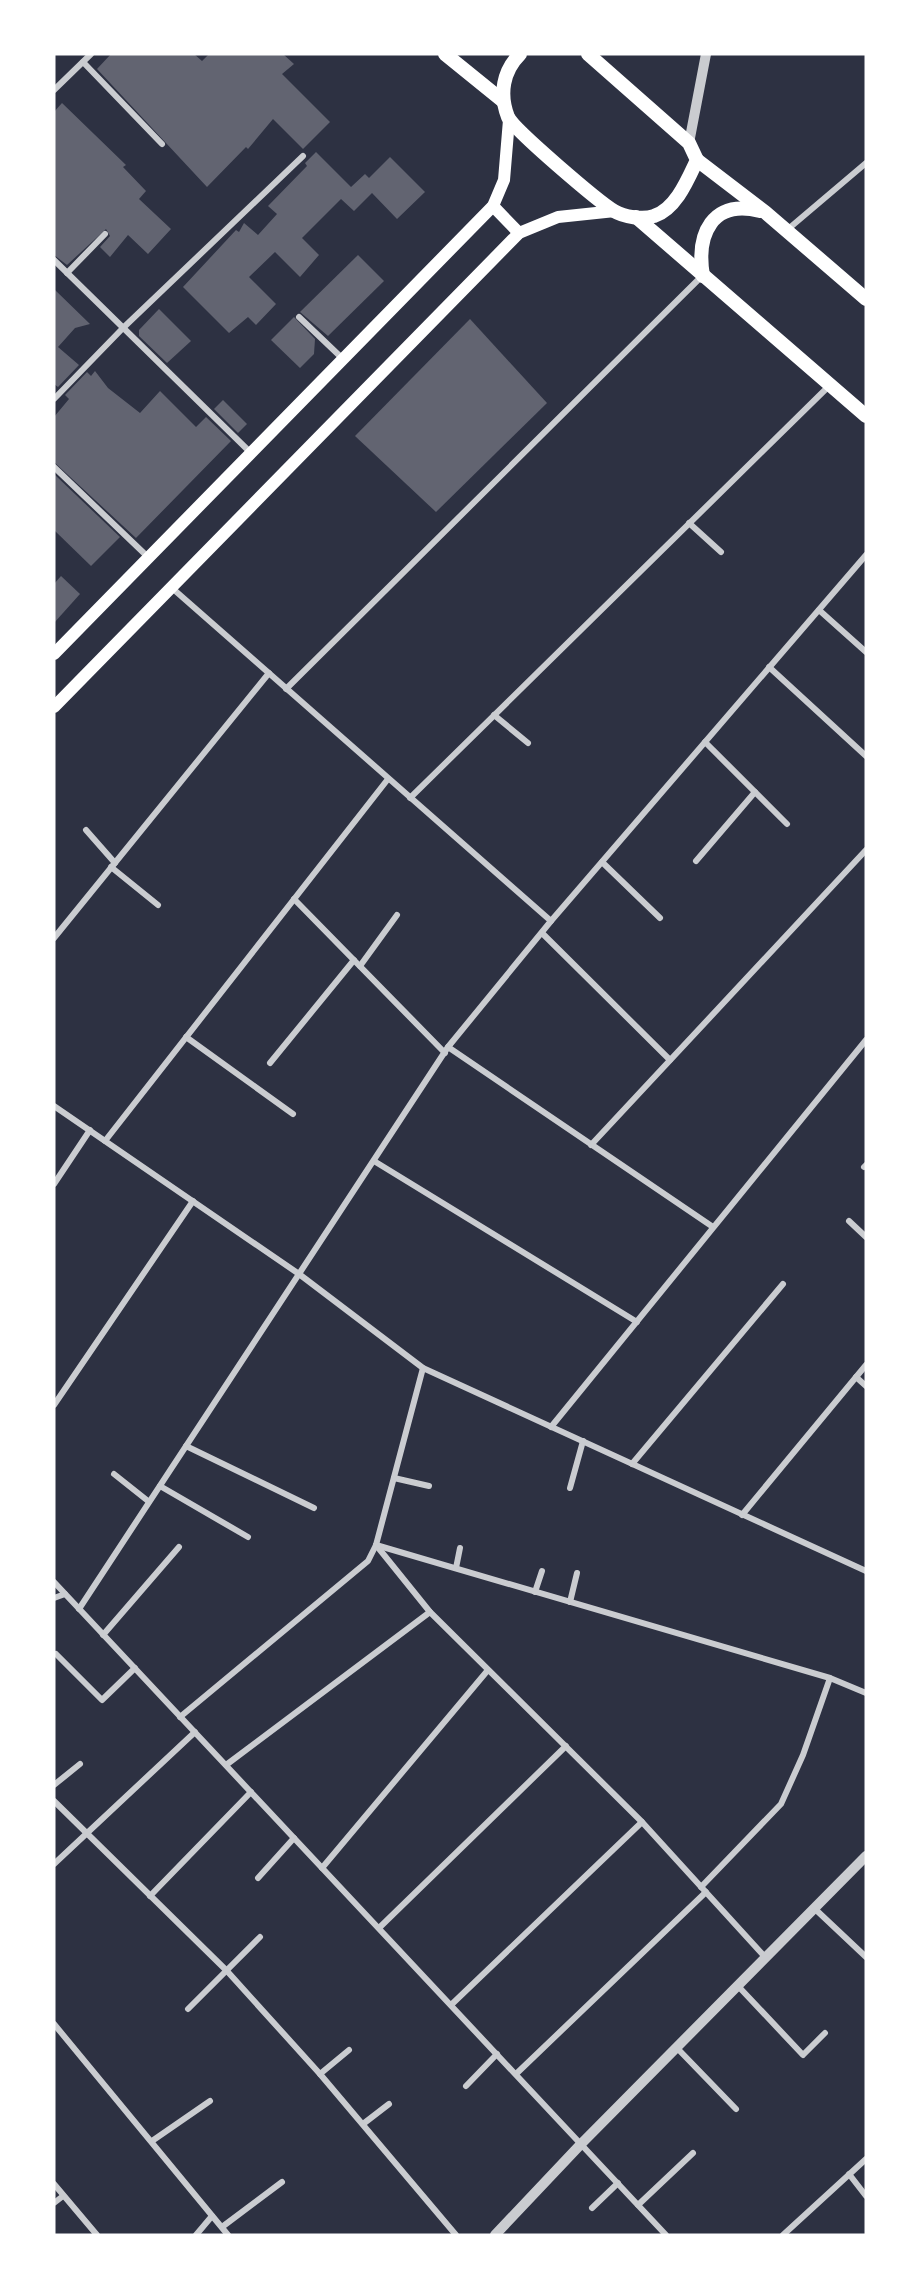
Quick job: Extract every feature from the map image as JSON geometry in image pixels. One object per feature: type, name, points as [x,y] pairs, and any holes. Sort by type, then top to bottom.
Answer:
[{"type":"main road","points":[[445,54],[503,101]]},
{"type":"main road","points":[[54,654],[494,206],[504,180],[509,120],[503,101],[506,74],[520,54]]},
{"type":"main road","points":[[588,54],[689,143],[697,160],[765,212],[866,299]]},
{"type":"main road","points":[[509,120],[533,144],[615,211]]},
{"type":"main road","points":[[54,707],[519,233],[558,217],[615,211],[636,217],[653,216],[666,210],[682,190],[697,160]]},
{"type":"main road","points":[[494,206],[519,233]]},
{"type":"main road","points":[[703,276],[700,253],[702,238],[716,217],[726,210],[743,207],[765,212]]},
{"type":"main road","points":[[636,217],[866,416]]},
{"type":"street","points":[[54,90],[91,54]]},
{"type":"street","points":[[689,143],[706,54]]},
{"type":"street","points":[[83,62],[162,144]]},
{"type":"street","points":[[55,396],[303,156]]},
{"type":"street","points":[[786,230],[866,163]]},
{"type":"street","points":[[67,273],[105,234]]},
{"type":"street","points":[[54,260],[252,453]]},
{"type":"street","points":[[286,689],[703,276]]},
{"type":"street","points":[[299,317],[343,359]]},
{"type":"street","points":[[410,798],[830,385]]},
{"type":"street","points":[[54,467],[149,558]]},
{"type":"street","points":[[689,524],[721,552]]},
{"type":"street","points":[[79,1609],[447,1050],[551,921],[866,555]]},
{"type":"street","points":[[172,588],[551,921]]},
{"type":"street","points":[[819,610],[866,652]]},
{"type":"street","points":[[769,667],[866,756]]},
{"type":"street","points":[[54,938],[269,673]]},
{"type":"street","points":[[494,715],[528,742]]},
{"type":"street","points":[[705,742],[787,824]]},
{"type":"street","points":[[105,1141],[388,779]]},
{"type":"street","points":[[696,861],[755,792]]},
{"type":"street","points":[[86,830],[113,865],[158,905]]},
{"type":"street","points":[[591,1144],[866,850]]},
{"type":"street","points":[[602,862],[660,918]]},
{"type":"street","points":[[294,899],[447,1050],[713,1227]]},
{"type":"street","points":[[360,966],[397,915]]},
{"type":"street","points":[[542,933],[670,1060]]},
{"type":"street","points":[[270,1063],[354,960]]},
{"type":"street","points":[[186,1037],[293,1114]]},
{"type":"street","points":[[551,1427],[866,1040]]},
{"type":"street","points":[[54,1106],[299,1274],[423,1368],[866,1571]]},
{"type":"street","points":[[54,1184],[90,1130]]},
{"type":"street","points":[[374,1161],[637,1322]]},
{"type":"street","points":[[54,1405],[193,1201]]},
{"type":"street","points":[[849,1221],[866,1237]]},
{"type":"street","points":[[632,1464],[783,1284]]},
{"type":"street","points":[[742,1515],[866,1365]]},
{"type":"street","points":[[180,1717],[368,1561],[376,1545],[423,1368]]},
{"type":"street","points":[[856,1377],[866,1386]]},
{"type":"street","points":[[570,1488],[583,1441]]},
{"type":"street","points":[[186,1446],[314,1508]]},
{"type":"street","points":[[114,1474],[148,1501]]},
{"type":"street","points":[[394,1478],[429,1486]]},
{"type":"street","points":[[160,1486],[248,1537]]},
{"type":"street","points":[[376,1545],[830,1678],[866,1693]]},
{"type":"street","points":[[376,1545],[430,1612],[642,1822],[765,1958]]},
{"type":"street","points":[[103,1635],[179,1547]]},
{"type":"street","points":[[456,1568],[460,1548]]},
{"type":"street","points":[[535,1592],[542,1571]]},
{"type":"street","points":[[570,1602],[577,1573]]},
{"type":"street","points":[[54,1582],[666,2235]]},
{"type":"street","points":[[54,1598],[65,1594]]},
{"type":"street","points":[[226,1765],[430,1612]]},
{"type":"street","points":[[56,1654],[102,1700],[135,1668]]},
{"type":"street","points":[[322,1868],[488,1670]]},
{"type":"street","points":[[516,2074],[704,1889],[781,1804],[803,1755],[830,1678]]},
{"type":"street","points":[[54,1864],[195,1732]]},
{"type":"street","points":[[379,1928],[566,1746]]},
{"type":"street","points":[[54,1785],[80,1764]]},
{"type":"street","points":[[150,1896],[251,1792]]},
{"type":"street","points":[[54,1801],[227,1971],[320,2074],[456,2235]]},
{"type":"street","points":[[451,2005],[642,1822]]},
{"type":"street","points":[[258,1878],[294,1838]]},
{"type":"street","points":[[495,2235],[581,2144],[866,1856]]},
{"type":"street","points":[[814,1908],[866,1957]]},
{"type":"street","points":[[188,2009],[260,1937]]},
{"type":"street","points":[[738,1986],[803,2055],[825,2033]]},
{"type":"street","points":[[54,2024],[228,2235]]},
{"type":"street","points":[[676,2048],[736,2109]]},
{"type":"street","points":[[320,2074],[349,2050]]},
{"type":"street","points":[[466,2086],[497,2054]]},
{"type":"street","points":[[152,2141],[210,2102]]},
{"type":"street","points":[[363,2124],[389,2103]]},
{"type":"street","points":[[638,2205],[693,2153]]},
{"type":"street","points":[[783,2235],[866,2159]]},
{"type":"street","points":[[849,2174],[866,2196]]},
{"type":"street","points":[[222,2228],[282,2182]]},
{"type":"street","points":[[592,2208],[618,2183]]},
{"type":"street","points":[[54,2184],[97,2235]]},
{"type":"street","points":[[54,2203],[63,2196]]},
{"type":"street","points":[[196,2235],[212,2216]]},
{"type":"building","points":[[111,54],[194,54],[202,61],[209,54],[283,54],[294,64],[282,74],[330,122],[303,149],[273,119],[248,149],[246,147],[207,187],[97,69]]},
{"type":"building","points":[[62,103],[126,165],[123,167],[146,191],[139,199],[171,229],[148,254],[128,235],[110,257],[100,247],[110,236],[106,229],[67,265],[54,255],[54,112]]},
{"type":"building","points":[[316,152],[351,187],[365,174],[369,178],[390,157],[425,192],[397,219],[372,193],[354,211],[341,199],[302,238],[319,255],[300,277],[275,252],[249,277],[276,304],[256,325],[248,317],[229,333],[183,287],[236,230],[239,232],[244,223],[258,235],[277,214],[268,206],[307,166],[305,163]]},
{"type":"building","points":[[358,255],[384,281],[328,336],[300,312]]},
{"type":"building","points":[[54,289],[90,324],[75,328],[58,347],[79,365],[58,387],[54,384]]},
{"type":"building","points":[[159,309],[191,341],[167,363],[139,336],[139,330]]},
{"type":"building","points":[[294,317],[315,339],[314,354],[300,368],[271,340]]},
{"type":"building","points":[[470,319],[547,403],[436,512],[355,436]]},
{"type":"building","points":[[95,371],[108,388],[140,413],[160,391],[196,427],[206,417],[231,441],[136,538],[54,462],[54,417],[69,399],[65,395],[87,372],[91,376]]},
{"type":"building","points":[[223,400],[247,424],[238,433],[214,409]]},
{"type":"building","points":[[54,474],[120,537],[91,566],[54,530]]},
{"type":"building","points":[[61,576],[80,594],[54,623],[54,584]]}]
